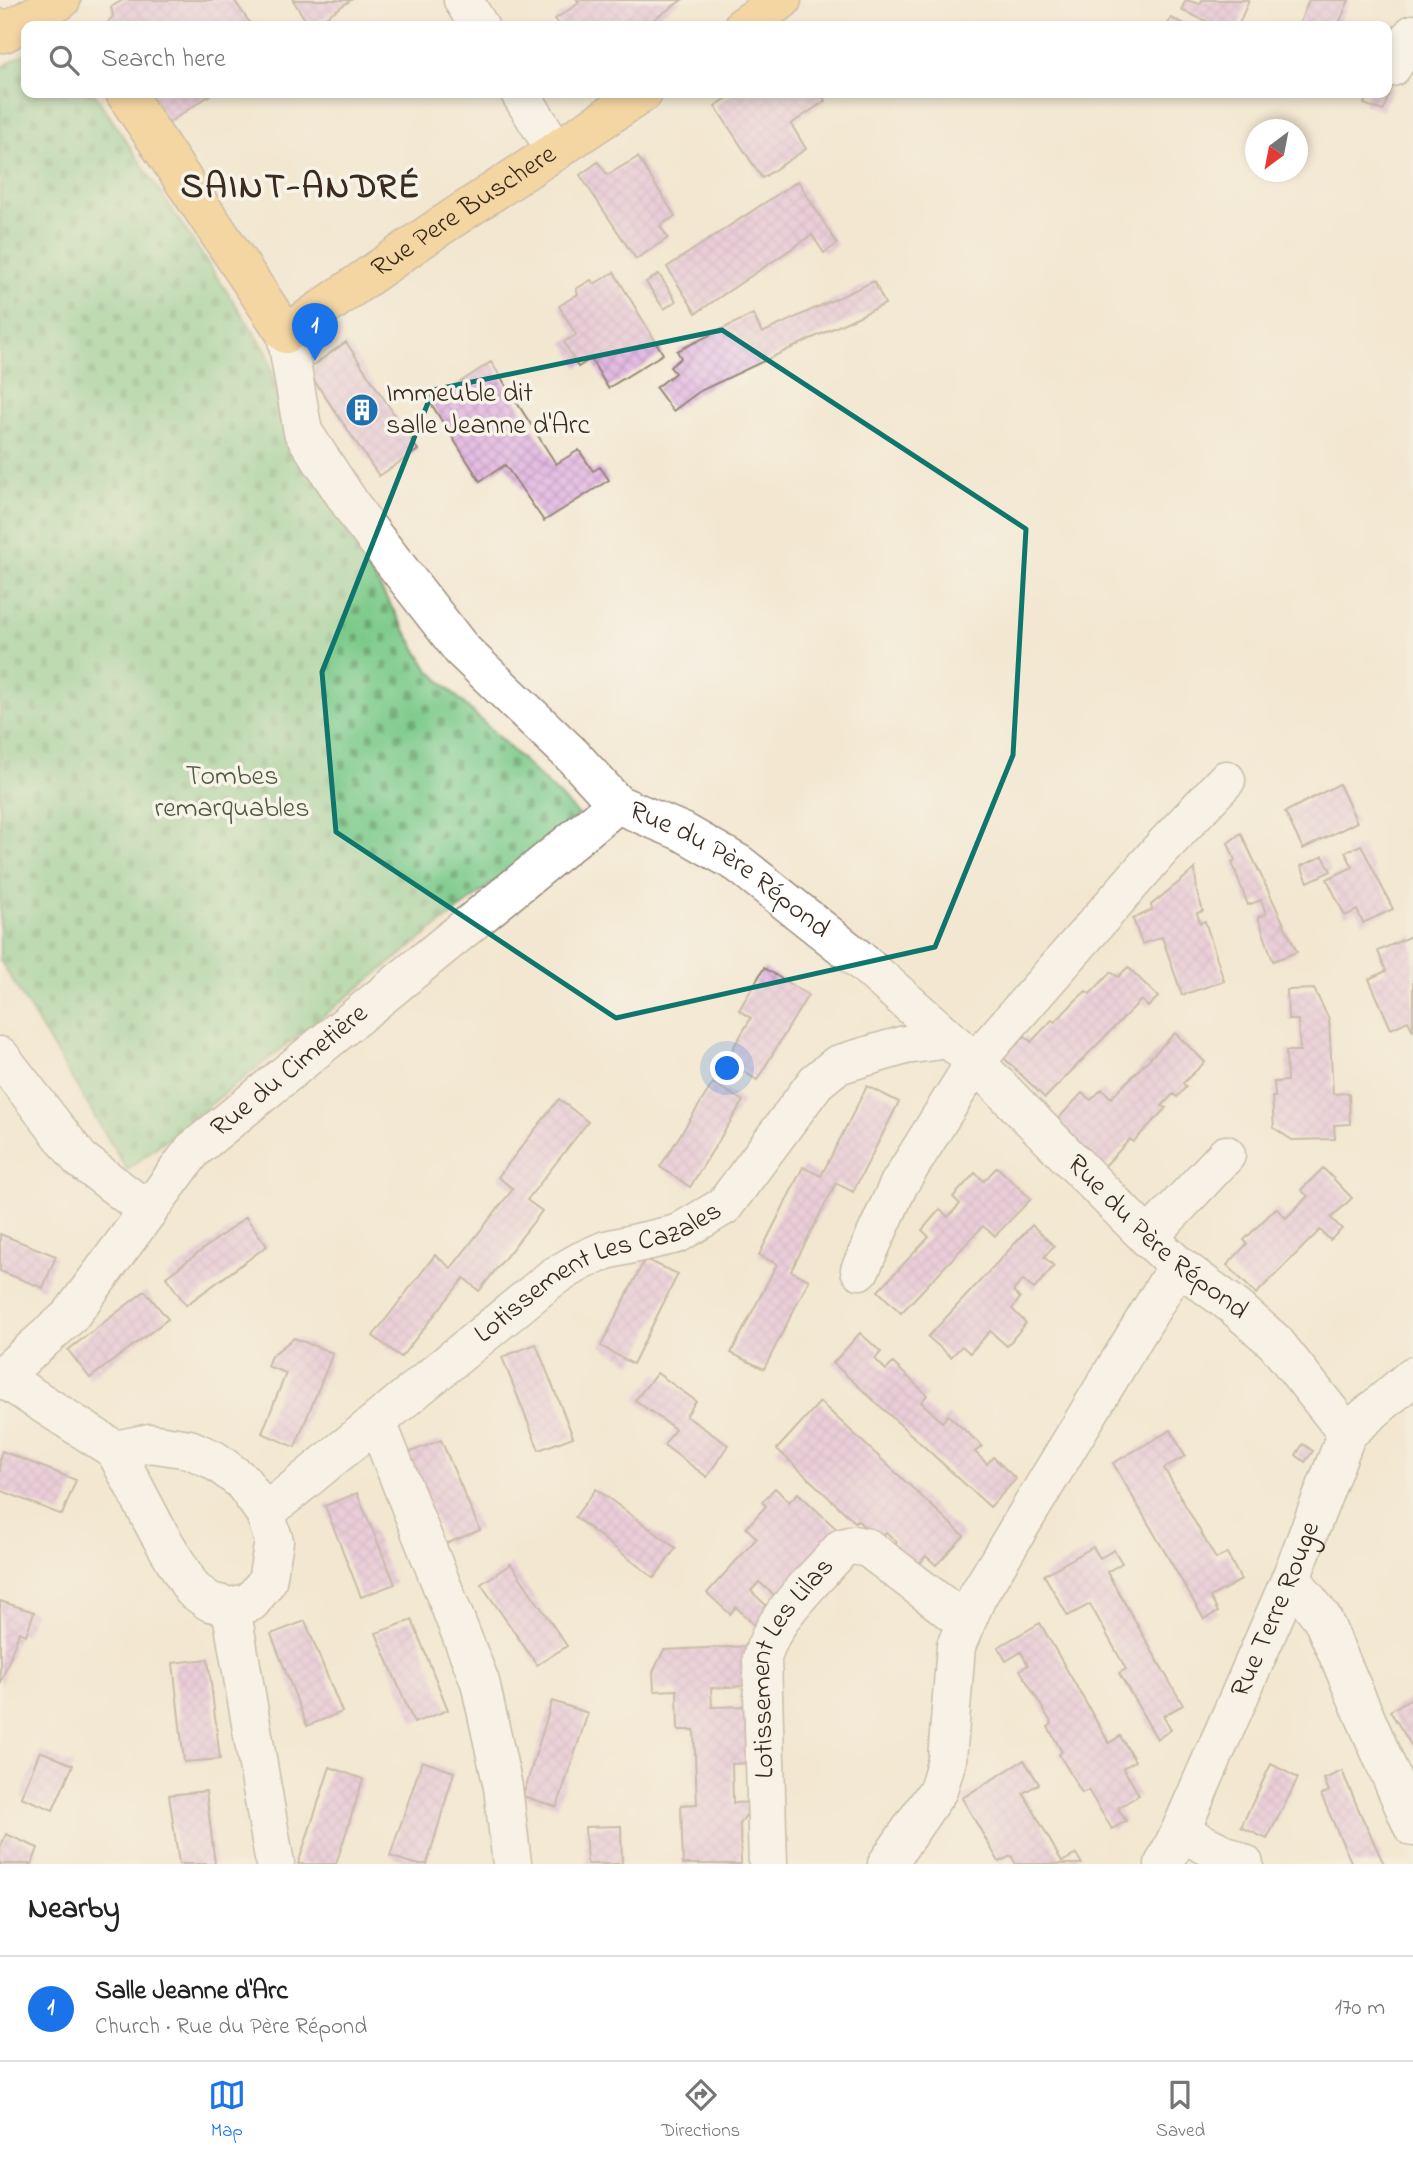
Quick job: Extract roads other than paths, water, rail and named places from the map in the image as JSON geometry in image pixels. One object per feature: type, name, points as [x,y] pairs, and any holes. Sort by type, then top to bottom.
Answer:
[{"type":"main road","points":[[750,21],[782,0]]},
{"type":"main road","points":[[29,21],[64,7]]},
{"type":"main road","points":[[1,32],[21,24]]},
{"type":"main road","name":"Rue du Père Répond","points":[[128,98],[286,334]]},
{"type":"main road","name":"Rue Pere Buschere","points":[[286,334],[432,232],[636,98]]},
{"type":"street","points":[[463,0],[476,21]]},
{"type":"street","points":[[1392,67],[1413,34]]},
{"type":"street","points":[[523,98],[556,151]]},
{"type":"street","name":"Rue du Père Répond","points":[[286,334],[303,432],[361,520],[462,650],[573,756],[617,804],[683,832],[739,864],[860,960],[961,1050],[1148,1238],[1275,1342],[1347,1433]]},
{"type":"street","points":[[860,1270],[961,1050],[1226,780]]},
{"type":"street","name":"Rue du Cimetière","points":[[1,1376],[70,1316],[193,1150],[617,804]]},
{"type":"street","name":"Lotissement Les Cazales","points":[[265,1513],[552,1278],[606,1250],[677,1234],[724,1206],[816,1082],[837,1065],[905,1045],[961,1050]]},
{"type":"street","points":[[0,1056],[80,1159],[148,1211]]},
{"type":"street","points":[[1148,1238],[1226,1155]]},
{"type":"street","points":[[887,1864],[937,1790],[947,1760],[956,1646],[965,1622],[1178,1265]]},
{"type":"street","points":[[1,1376],[115,1450],[158,1532],[192,1589],[210,1602],[231,1607],[251,1602],[267,1581],[274,1541],[265,1513],[242,1481],[214,1460],[189,1449],[150,1443],[115,1450]]},
{"type":"street","name":"Rue Terre Rouge","points":[[1172,1848],[1291,1578],[1347,1433],[1413,1376]]},
{"type":"street","points":[[377,1422],[480,1682],[503,1787],[512,1864]]},
{"type":"street","name":"Lotissement Les Lilas","points":[[768,1864],[762,1658],[776,1624],[842,1548],[853,1545],[868,1548],[965,1622]]},
{"type":"street","points":[[1291,1578],[1322,1618],[1413,1827]]},
{"type":"street","points":[[231,1607],[275,1864]]},
{"type":"street","points":[[1172,1848],[1244,1864]]},
{"type":"place","name":"Salle Jeanne d'Arc","points":[[315,361]]},
{"type":"place","name":"Immeuble dit salle Jeanne d'Arc","points":[[362,410]]},
{"type":"district","name":"SAINT-ANDRÉ","points":[[301,188]]},
{"type":"park label","name":"Tombes remarquables","points":[[232,793]]}]
